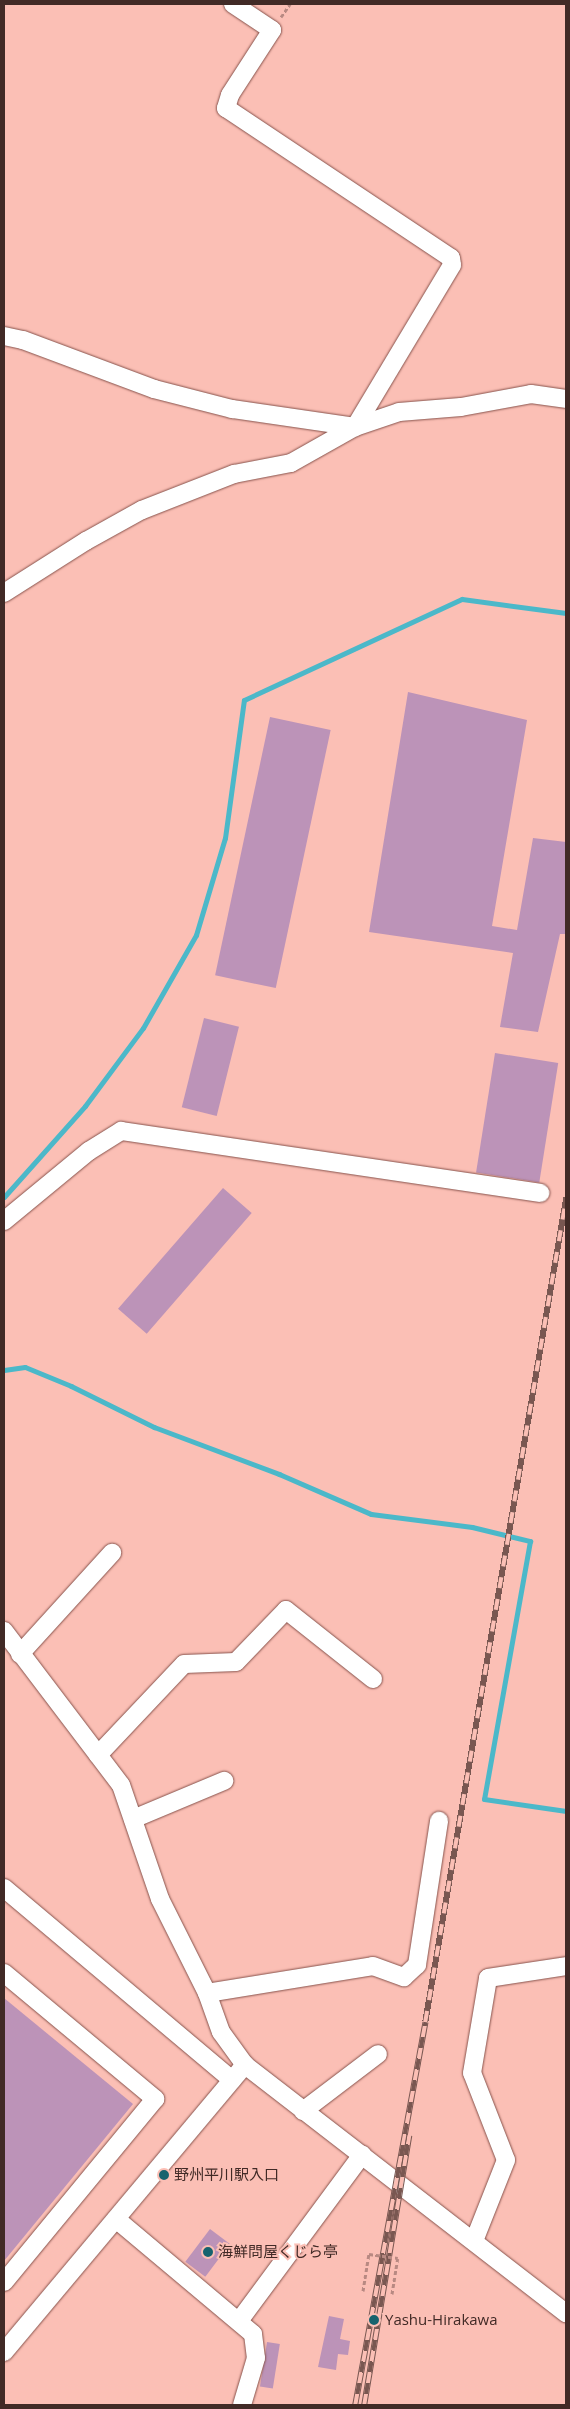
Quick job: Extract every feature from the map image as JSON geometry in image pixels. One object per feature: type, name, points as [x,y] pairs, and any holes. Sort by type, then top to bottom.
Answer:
[{"type":"street","points":[[233,4],[272,30],[230,96],[226,108],[451,258],[452,265],[355,427]]},
{"type":"street","points":[[4,336],[23,340],[162,391],[232,409],[355,427]]},
{"type":"street","points":[[4,593],[86,541],[142,510],[234,474],[291,464],[355,427],[399,412],[461,407],[531,394],[566,399]]},
{"type":"street","points":[[4,1221],[89,1151],[121,1131],[540,1193]]},
{"type":"street","points":[[20,1654],[112,1553]]},
{"type":"street","points":[[98,1755],[184,1664],[236,1662],[286,1610],[373,1679]]},
{"type":"street","points":[[4,1631],[121,1785],[160,1899],[207,1993],[221,2032],[245,2065],[566,2313]]},
{"type":"street","points":[[133,1819],[224,1781]]},
{"type":"street","points":[[207,1993],[373,1966],[404,1977],[417,1965],[439,1821]]},
{"type":"street","points":[[4,1888],[232,2080]]},
{"type":"street","points":[[474,2241],[506,2160],[472,2074],[488,1978],[566,1966]]},
{"type":"street","points":[[4,1973],[155,2099],[4,2282]]},
{"type":"street","points":[[303,2111],[378,2054]]},
{"type":"street","points":[[4,2352],[245,2065]]},
{"type":"street","points":[[239,2321],[362,2155]]},
{"type":"street","points":[[116,2219],[253,2334],[256,2358],[242,2405]]},
{"type":"path","points":[[363,2292],[369,2254],[398,2258],[392,2294]]},
{"type":"building","points":[[408,692],[527,720],[492,926],[517,930],[533,838],[566,842],[566,934],[560,934],[538,1032],[500,1027],[513,953],[369,932]]},
{"type":"building","points":[[270,717],[331,730],[276,988],[215,975]]},
{"type":"building","points":[[204,1018],[239,1027],[217,1116],[182,1107]]},
{"type":"building","points":[[495,1053],[558,1063],[539,1183],[476,1173]]},
{"type":"building","points":[[223,1188],[252,1213],[147,1334],[118,1309]]},
{"type":"building","points":[[4,1998],[133,2104],[4,2261]]},
{"type":"building","name":"海鮮問屋くじら亭","points":[[210,2229],[230,2244],[205,2277],[185,2262]]},
{"type":"building","points":[[329,2316],[344,2319],[340,2339],[350,2341],[348,2355],[338,2354],[336,2370],[318,2367]]},
{"type":"building","points":[[267,2342],[280,2344],[273,2388],[260,2386]]},
{"type":"waterway","points":[[4,1197],[85,1106],[143,1028],[196,935],[225,838],[244,700],[462,599],[566,613]]},
{"type":"waterway","points":[[4,1370],[25,1367],[71,1386],[154,1427],[279,1474],[371,1514],[472,1527],[530,1541],[484,1799],[566,1811]]},
{"type":"railway","points":[[355,2405],[425,2022],[566,1198]]},
{"type":"railway","points":[[364,2405],[409,2136]]},
{"type":"place","name":"野州平川駅入口","points":[[164,2175]]},
{"type":"place","name":"海鮮問屋くじら亭","points":[[208,2252]]},
{"type":"place","name":"Yashu-Hirakawa","points":[[374,2320]]}]
